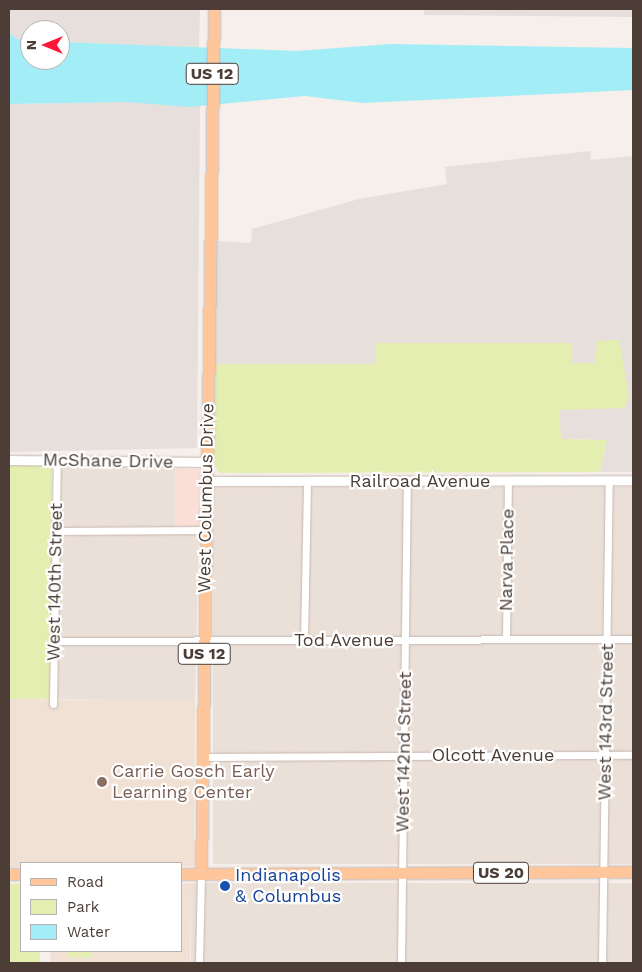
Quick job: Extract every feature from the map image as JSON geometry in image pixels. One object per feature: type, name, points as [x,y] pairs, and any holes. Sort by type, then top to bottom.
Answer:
[{"type":"main road","name":"West Columbus Drive","points":[[201,874],[214,9]]},
{"type":"main road","name":"US 20","points":[[201,874],[633,872]]},
{"type":"main road","points":[[182,874],[201,874]]},
{"type":"street","name":"McShane Drive","points":[[9,460],[206,462]]},
{"type":"street","name":"West 140th Street","points":[[54,704],[57,460]]},
{"type":"street","name":"Narva Place","points":[[506,640],[508,480]]},
{"type":"street","name":"West 143rd Street","points":[[602,963],[609,480]]},
{"type":"street","name":"Railroad Avenue","points":[[206,481],[633,480]]},
{"type":"street","points":[[304,640],[307,481]]},
{"type":"street","name":"West 142nd Street","points":[[401,963],[408,481]]},
{"type":"street","points":[[56,531],[205,530]]},
{"type":"street","name":"Tod Avenue","points":[[54,641],[633,639]]},
{"type":"street","name":"Olcott Avenue","points":[[202,756],[633,755]]},
{"type":"street","name":"West Columbus Drive","points":[[199,963],[201,874]]},
{"type":"shaded area","points":[[9,9],[200,9],[199,48],[70,42],[70,20],[20,20],[20,39],[9,33]]},
{"type":"shaded area","points":[[424,9],[633,9],[633,17],[424,15]]},
{"type":"shaded area","points":[[127,102],[200,105],[197,448],[9,452],[9,104]]},
{"type":"shaded area","points":[[590,151],[591,160],[633,156],[633,472],[600,472],[607,440],[561,439],[559,410],[595,363],[572,363],[571,343],[376,343],[376,364],[215,364],[217,241],[251,243],[252,229],[359,199],[447,184],[445,167]]},
{"type":"shaded area","points":[[61,466],[175,469],[175,527],[199,527],[195,701],[58,699]]},
{"type":"shaded area","points":[[175,469],[200,469],[200,527],[175,527]]},
{"type":"shaded area","points":[[213,487],[633,487],[633,864],[213,864]]},
{"type":"shaded area","name":"Carrie Gosch Early Learning Center","points":[[9,699],[195,701],[194,866],[182,866],[182,862],[20,862],[20,867],[9,867]]},
{"type":"shaded area","points":[[191,883],[633,883],[633,963],[191,963]]},
{"type":"shaded area","points":[[191,883],[190,963],[50,963],[51,952],[182,952],[182,884]]},
{"type":"green space","points":[[619,340],[629,395],[625,408],[559,410],[561,439],[607,440],[600,472],[220,473],[214,465],[215,364],[376,364],[376,343],[572,343],[572,363],[595,363],[597,341]]},
{"type":"green space","points":[[9,464],[52,464],[52,699],[9,699]]},
{"type":"green space","points":[[9,884],[20,884],[20,952],[40,952],[40,963],[9,963]]},
{"type":"green space","points":[[68,952],[92,952],[92,958],[68,957]]},
{"type":"water","points":[[9,33],[20,39],[20,70],[70,70],[70,42],[297,51],[391,44],[633,48],[633,90],[363,103],[305,96],[189,107],[127,102],[9,104]]},
{"type":"place","name":"Carrie Gosch Early Learning Center","points":[[102,782]]},
{"type":"place","name":"Indianapolis & Columbus","points":[[225,886]]}]
